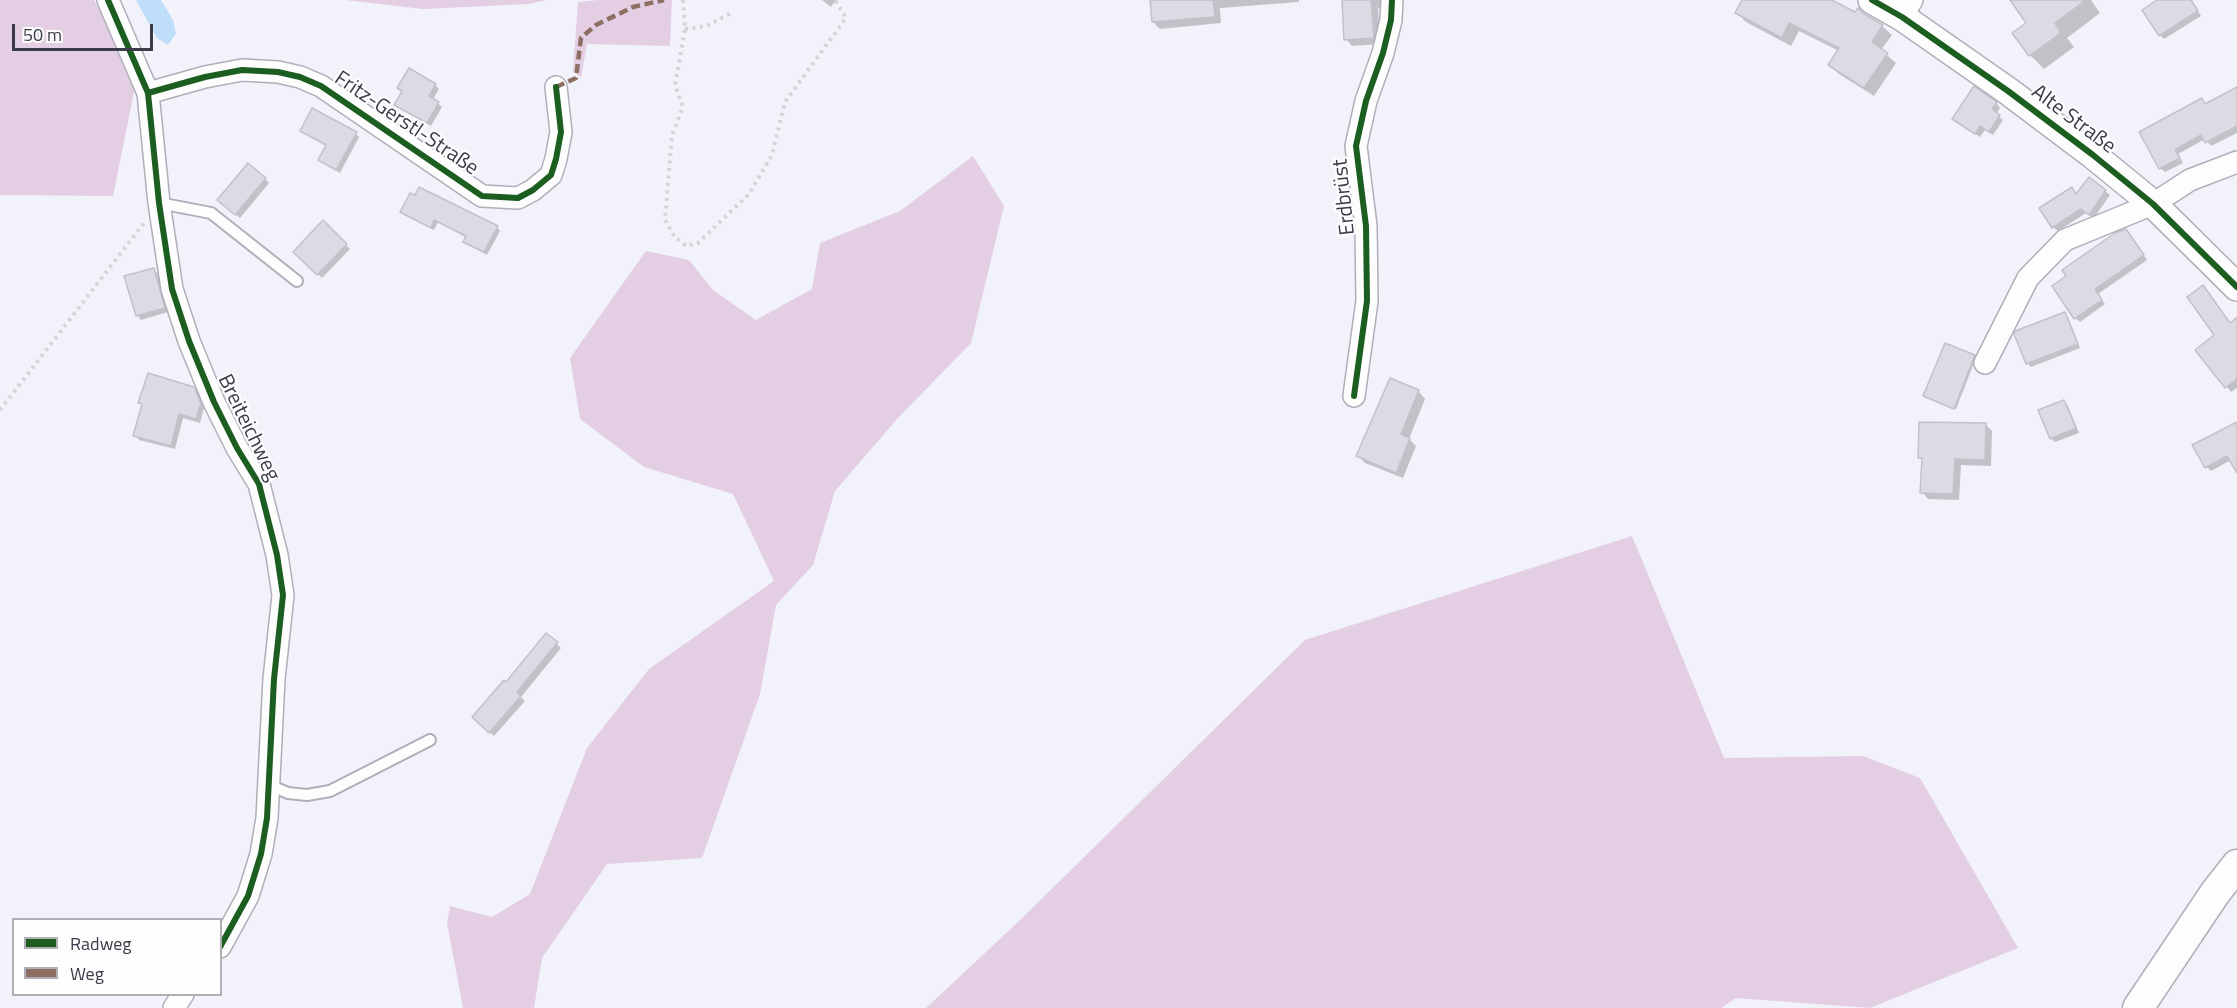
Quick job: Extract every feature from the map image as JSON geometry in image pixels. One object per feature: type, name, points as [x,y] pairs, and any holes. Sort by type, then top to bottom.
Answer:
[{"type":"main road","points":[[2138,1008],[2232,876]]},
{"type":"street","name":"Breiteichweg","points":[[108,0],[148,93],[159,203],[172,288],[189,341],[214,402],[237,448],[259,484],[277,555],[283,595],[274,679],[267,818],[261,854],[248,896],[222,943]]},
{"type":"street","name":"Erdbrüst","points":[[1354,396],[1367,301],[1366,226],[1356,146],[1366,101],[1391,20],[1392,0]]},
{"type":"street","name":"Alte Straße","points":[[1872,0],[1907,8],[2008,91],[2153,204],[2237,286]]},
{"type":"street","name":"Fritz-Gerstl-Straße","points":[[148,93],[205,77],[242,70],[278,72],[300,77],[321,86],[482,196],[518,198],[533,190],[550,175],[556,159],[561,132],[556,87]]},
{"type":"street","points":[[1985,363],[2028,278],[2065,240],[2153,204],[2190,180],[2237,162]]},
{"type":"lane","points":[[159,203],[211,213],[297,281]]},
{"type":"lane","points":[[269,785],[288,793],[307,795],[330,791],[430,740]]},
{"type":"path","points":[[683,0],[685,29],[675,85],[683,107],[672,135],[665,220],[674,236],[686,246],[698,243],[749,194],[772,155],[785,102],[846,18],[835,0]]},
{"type":"path","points":[[685,29],[707,26],[731,13]]},
{"type":"path","points":[[0,410],[159,203]]},
{"type":"shaded area","points":[[0,0],[94,0],[115,38],[135,87],[113,196],[0,195]]},
{"type":"shaded area","points":[[345,0],[546,0],[529,4],[423,9]]},
{"type":"shaded area","points":[[672,0],[670,46],[587,44],[581,78],[573,71],[578,2]]},
{"type":"shaded area","points":[[973,156],[1004,206],[971,343],[897,419],[835,491],[813,565],[776,605],[760,694],[702,858],[607,864],[542,958],[534,1008],[463,1008],[447,923],[450,906],[492,917],[530,894],[587,748],[649,669],[774,581],[733,494],[644,467],[580,419],[570,358],[646,251],[689,260],[713,290],[756,320],[812,289],[820,243],[900,211]]},
{"type":"shaded area","points":[[1632,536],[1724,758],[1863,756],[1920,778],[2018,948],[1870,1008],[1736,998],[1721,1008],[926,1008],[1017,923],[1305,640]]},
{"type":"water","points":[[136,0],[161,0],[173,20],[176,34],[168,45],[157,38]]},
{"type":"building","points":[[1150,0],[1213,0],[1215,17],[1152,22]]},
{"type":"building","points":[[1342,0],[1371,0],[1374,38],[1344,40]]},
{"type":"building","points":[[1742,0],[1832,0],[1855,12],[1858,8],[1883,25],[1872,42],[1888,53],[1864,88],[1828,65],[1839,48],[1789,23],[1782,38],[1735,13]]},
{"type":"building","points":[[2010,0],[2086,0],[2055,23],[2061,33],[2029,56],[2012,33],[2026,23]]},
{"type":"building","points":[[2157,0],[2191,0],[2198,11],[2159,36],[2142,10]]},
{"type":"building","points":[[409,68],[436,84],[429,96],[439,102],[427,123],[394,105],[402,91],[397,88]]},
{"type":"building","points":[[1974,86],[1997,102],[1992,109],[2000,115],[1989,132],[1980,126],[1975,134],[1952,119]]},
{"type":"building","points":[[2237,87],[2237,126],[2205,143],[2201,135],[2175,150],[2180,158],[2159,169],[2139,132],[2202,98],[2205,104]]},
{"type":"building","points":[[312,108],[357,132],[336,170],[318,160],[326,145],[300,131]]},
{"type":"building","points":[[248,163],[266,178],[235,215],[217,200]]},
{"type":"building","points":[[2089,177],[2106,190],[2089,215],[2081,209],[2052,228],[2039,208],[2072,187],[2076,194]]},
{"type":"building","points":[[419,187],[498,226],[484,252],[463,242],[466,236],[434,220],[431,228],[400,212],[410,193],[415,195]]},
{"type":"building","points":[[323,220],[347,244],[317,275],[293,252]]},
{"type":"building","points":[[2126,229],[2144,255],[2095,289],[2102,300],[2074,319],[2052,286],[2066,276],[2062,270],[2115,233]]},
{"type":"building","points":[[154,268],[165,308],[136,316],[124,276]]},
{"type":"building","points":[[2203,285],[2230,323],[2237,317],[2237,379],[2225,388],[2195,350],[2214,335],[2187,297]]},
{"type":"building","points":[[2065,312],[2078,344],[2026,364],[2014,334],[2015,331]]},
{"type":"building","points":[[1945,343],[1975,355],[1954,409],[1923,396]]},
{"type":"building","points":[[148,373],[194,387],[201,403],[196,419],[179,414],[171,446],[133,436],[142,404],[138,403]]},
{"type":"building","points":[[1390,378],[1419,390],[1401,434],[1410,438],[1396,473],[1356,456]]},
{"type":"building","points":[[2064,400],[2076,428],[2050,439],[2038,410]]},
{"type":"building","points":[[1919,422],[1986,423],[1985,460],[1955,459],[1953,494],[1920,493],[1922,458],[1918,458]]},
{"type":"building","points":[[2237,422],[2237,473],[2227,456],[2205,468],[2192,445]]},
{"type":"building","points":[[546,633],[558,642],[517,692],[521,696],[489,733],[472,717],[504,680],[506,682]]},
{"type":"marked path","points":[[556,87],[576,78],[581,38],[596,25],[633,7],[664,0]]},
{"type":"cycle path","points":[[108,0],[148,93],[159,203],[172,289],[189,341],[214,402],[237,448],[259,484],[277,555],[283,595],[274,679],[267,818],[261,854],[248,896],[222,943]]},
{"type":"cycle path","points":[[1354,396],[1367,301],[1366,226],[1356,146],[1366,101],[1383,53],[1391,20],[1392,0]]},
{"type":"cycle path","points":[[1872,0],[1902,17],[2008,91],[2093,155],[2153,204],[2237,287]]},
{"type":"cycle path","points":[[148,93],[205,77],[242,70],[278,72],[300,77],[321,86],[482,196],[518,198],[533,190],[551,175],[561,132],[556,87]]}]
